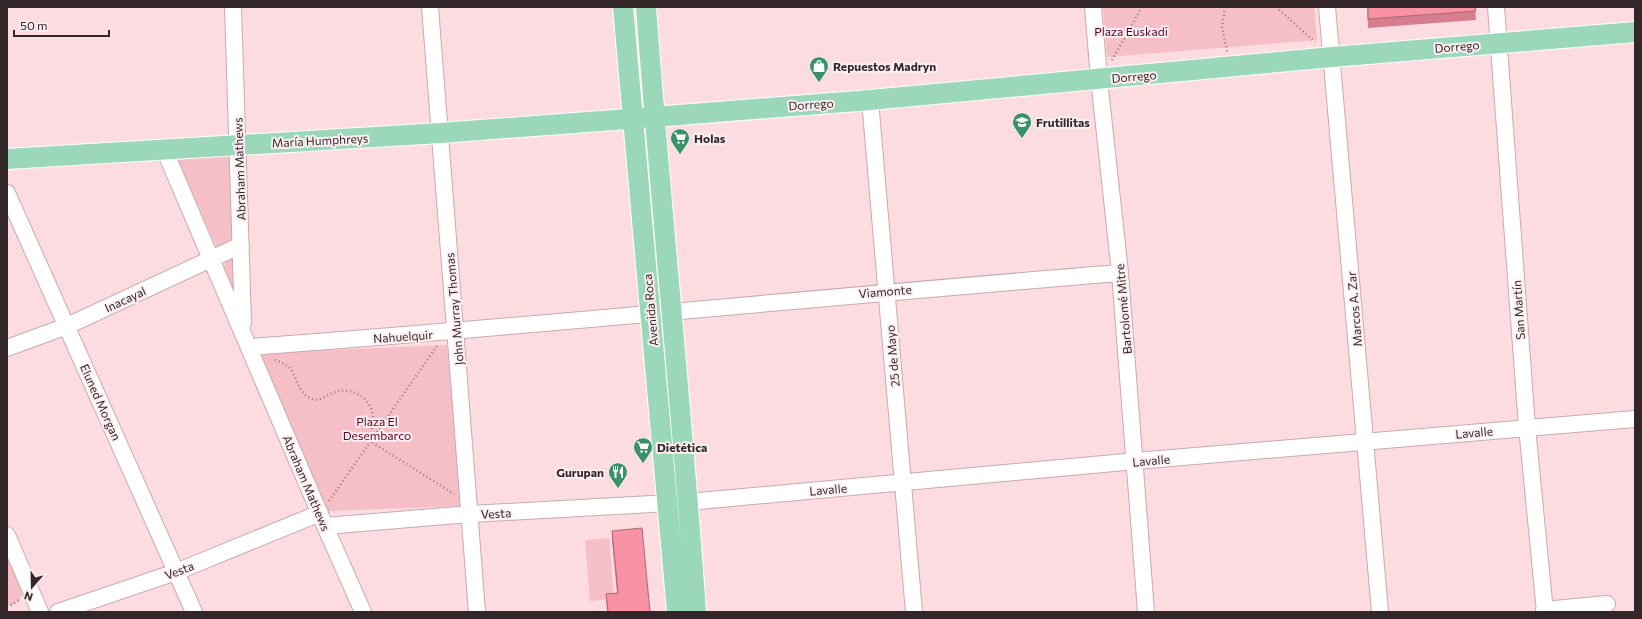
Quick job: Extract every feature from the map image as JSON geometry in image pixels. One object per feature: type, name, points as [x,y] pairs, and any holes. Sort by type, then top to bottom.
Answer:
[{"type":"main road","name":"Avenida Roca","points":[[623,7],[677,612]]},
{"type":"main road","name":"Avenida Roca","points":[[646,7],[696,612]]},
{"type":"main road","name":"Dorrego","points":[[633,118],[870,100],[1332,57],[1635,32]]},
{"type":"main road","name":"María Humphreys","points":[[7,159],[440,133],[633,118]]},
{"type":"street","name":"Abraham Mathews","points":[[233,7],[243,331]]},
{"type":"street","name":"John Murray Thomas","points":[[430,7],[440,133],[451,332],[469,509],[477,612]]},
{"type":"street","name":"Bartolomé Mitre","points":[[1093,7],[1099,79],[1120,273],[1136,461],[1146,612]]},
{"type":"street","name":"Marcos A. Zar","points":[[1327,7],[1380,612]]},
{"type":"street","name":"San Martín","points":[[1496,7],[1527,427],[1544,611]]},
{"type":"street","name":"25 de Mayo","points":[[870,100],[914,612]]},
{"type":"street","name":"Abraham Mathews","points":[[164,149],[363,612]]},
{"type":"street","name":"Eluned Morgan","points":[[7,193],[194,612]]},
{"type":"street","name":"Inacayal","points":[[7,348],[67,326],[241,245]]},
{"type":"street","name":"Viamonte","points":[[650,314],[886,291],[1120,273]]},
{"type":"street","name":"Nahuelquir","points":[[250,347],[451,332],[650,314]]},
{"type":"street","name":"Lavalle","points":[[667,503],[1635,418]]},
{"type":"street","name":"Vesta","points":[[58,612],[176,572],[323,519],[469,509],[667,503]]},
{"type":"street","points":[[7,535],[40,612]]},
{"type":"street","points":[[1544,611],[1607,604]]},
{"type":"path","points":[[1099,79],[1118,52],[1142,7]]},
{"type":"path","points":[[1225,7],[1222,27],[1229,67]]},
{"type":"path","points":[[1276,7],[1332,57]]},
{"type":"path","points":[[323,519],[370,441],[451,332]]},
{"type":"path","points":[[250,347],[288,366],[304,394],[314,399],[323,398],[334,392],[346,389],[358,393],[369,404],[373,416],[370,441]]},
{"type":"path","points":[[370,441],[469,509]]},
{"type":"green space","name":"Plaza Euskadi","points":[[1103,7],[1314,7],[1317,40],[1107,57]]},
{"type":"green space","points":[[232,150],[236,241],[217,248],[175,156]]},
{"type":"green space","points":[[230,258],[235,260],[237,298],[224,268],[226,259]]},
{"type":"green space","name":"Plaza El Desembarco","points":[[447,345],[462,506],[328,511],[259,353]]},
{"type":"green space","points":[[609,538],[614,599],[590,601],[585,540]]},
{"type":"green space","points":[[7,551],[23,589],[20,600],[11,606],[7,605]]},
{"type":"building","points":[[1368,7],[1475,7],[1476,11],[1368,19]]},
{"type":"building","points":[[642,528],[650,612],[608,612],[606,594],[618,593],[612,531]]},
{"type":"place","name":"Repuestos Madryn","points":[[819,83]]},
{"type":"place","name":"Frutillitas","points":[[1022,139]]},
{"type":"place","name":"Holas","points":[[680,155]]},
{"type":"place","name":"Dietética","points":[[643,464]]},
{"type":"place","name":"Gurupan","points":[[618,489]]}]
